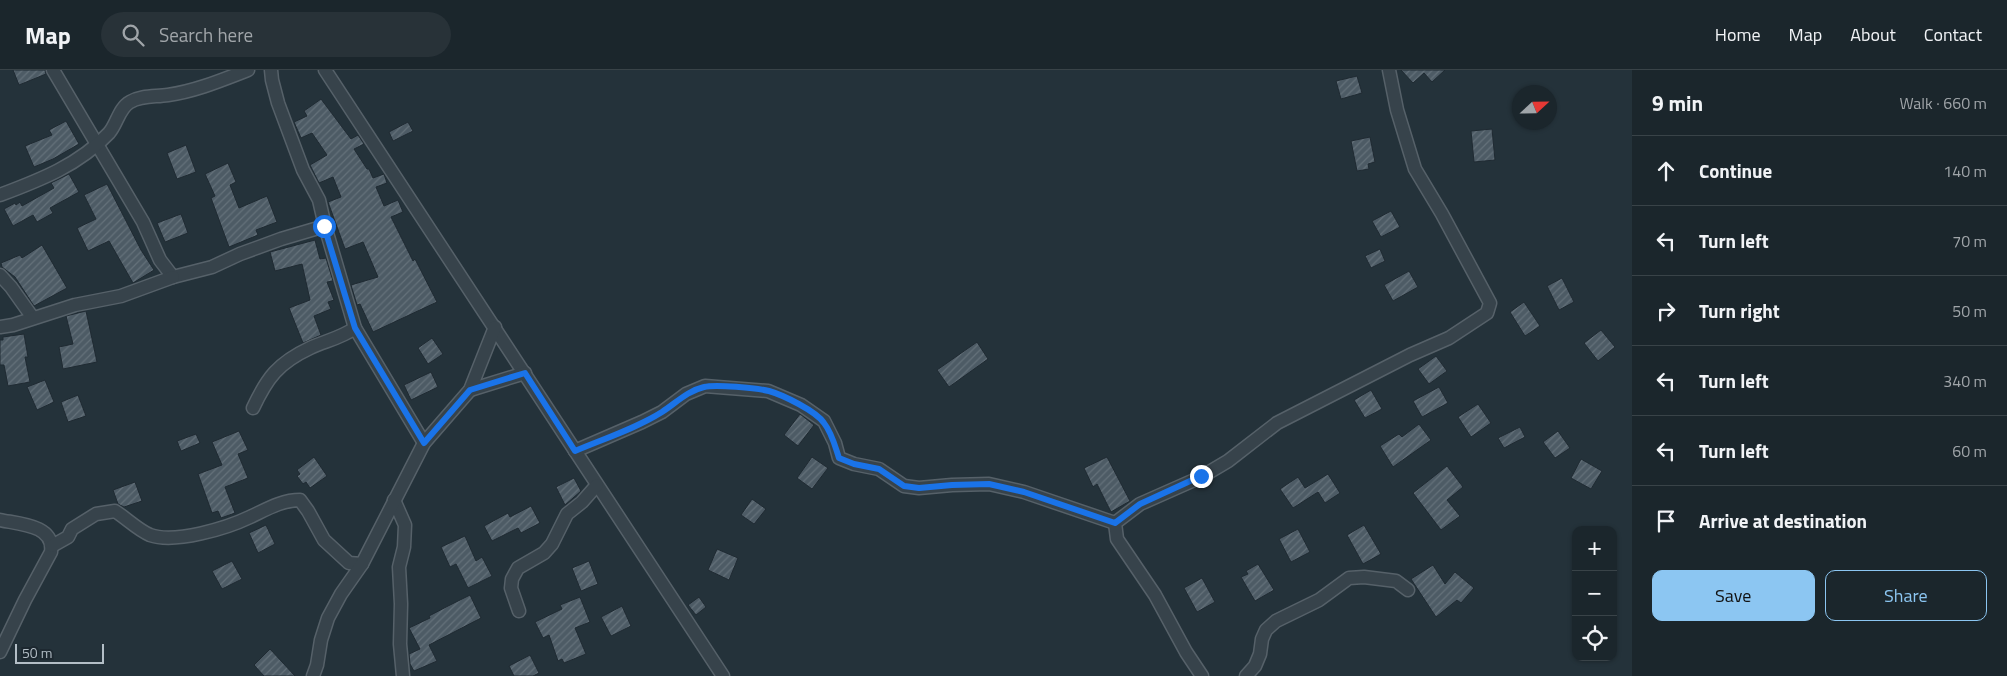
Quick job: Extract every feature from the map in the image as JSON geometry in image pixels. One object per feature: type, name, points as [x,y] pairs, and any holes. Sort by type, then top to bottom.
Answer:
[{"type":"street","points":[[53,70],[143,222],[160,260],[174,278]]},
{"type":"street","points":[[0,195],[27,186],[78,160],[111,132],[129,102],[145,96],[168,95],[223,81],[248,70]]},
{"type":"street","points":[[271,70],[278,103],[304,170],[319,200],[324,226],[355,328],[424,443]]},
{"type":"street","points":[[326,70],[723,676]]},
{"type":"street","points":[[1115,523],[1140,504],[1201,476],[1228,461],[1277,423],[1410,355],[1449,338],[1487,313],[1490,303],[1442,214],[1415,169],[1388,70]]},
{"type":"street","points":[[0,327],[13,325],[75,305],[121,296],[212,267],[240,254],[324,226]]},
{"type":"street","points":[[0,275],[11,286],[33,318]]},
{"type":"street","points":[[313,676],[317,665],[320,640],[328,618],[341,594],[362,564],[424,443],[470,390],[495,327]]},
{"type":"street","points":[[253,408],[264,385],[277,368],[310,348],[344,336],[355,328]]},
{"type":"street","points":[[470,390],[525,373]]},
{"type":"street","points":[[575,451],[662,412],[686,394],[705,386],[768,391],[801,405],[824,422],[835,443],[839,458],[854,464],[879,469],[904,486],[919,488],[989,484],[1024,492],[1115,523]]},
{"type":"street","points":[[519,611],[511,588],[512,579],[518,568],[544,553],[552,544],[567,514],[582,502],[597,485]]},
{"type":"street","points":[[52,546],[68,537],[72,528],[96,514],[115,511],[149,534],[160,537],[180,537],[240,522],[288,500],[300,500],[324,540],[348,563],[362,564]]},
{"type":"street","points":[[394,500],[404,525],[404,547],[399,567],[401,604],[400,644],[403,676]]},
{"type":"street","points":[[0,520],[40,530],[51,539],[52,546],[51,552],[0,652]]},
{"type":"street","points":[[1115,523],[1117,539],[1156,595],[1186,652],[1202,676]]},
{"type":"street","points":[[1246,676],[1255,666],[1266,630],[1276,621],[1319,600],[1349,578],[1364,577],[1396,581],[1408,590]]},
{"type":"building","points":[[13,70],[45,70],[46,74],[19,85]]},
{"type":"building","points":[[1401,70],[1445,70],[1432,82],[1424,73],[1413,83]]},
{"type":"building","points":[[1357,76],[1362,93],[1341,99],[1336,81]]},
{"type":"building","points":[[321,99],[351,139],[358,135],[364,144],[354,149],[367,169],[369,169],[373,178],[384,174],[387,183],[376,187],[384,206],[398,200],[403,212],[391,217],[413,261],[415,259],[437,302],[373,332],[360,304],[357,305],[351,285],[378,277],[363,242],[345,249],[328,202],[341,197],[333,177],[319,183],[310,165],[327,155],[312,133],[301,138],[294,122],[307,116],[304,111]]},
{"type":"building","points":[[66,121],[79,144],[53,159],[34,167],[25,146],[52,135],[49,130]]},
{"type":"building","points":[[408,122],[413,131],[393,141],[389,132]]},
{"type":"building","points":[[1492,129],[1495,160],[1474,162],[1471,131]]},
{"type":"building","points":[[1370,137],[1375,162],[1368,164],[1369,169],[1357,171],[1351,141]]},
{"type":"building","points":[[186,145],[196,172],[177,179],[167,153]]},
{"type":"building","points":[[228,163],[236,182],[230,185],[239,208],[267,196],[277,222],[256,230],[258,235],[229,247],[211,198],[215,196],[205,174]]},
{"type":"building","points":[[69,174],[79,192],[50,208],[53,213],[37,222],[33,215],[13,226],[4,209],[20,202],[22,206],[54,188],[51,183]]},
{"type":"building","points":[[107,184],[141,250],[154,270],[133,283],[109,241],[88,251],[77,228],[96,219],[84,195]]},
{"type":"building","points":[[1391,211],[1400,227],[1381,237],[1372,221]]},
{"type":"building","points":[[181,214],[188,233],[165,242],[157,223]]},
{"type":"building","points":[[315,240],[320,259],[326,258],[333,281],[327,282],[334,300],[328,302],[331,309],[314,316],[321,335],[303,343],[289,308],[310,300],[302,264],[275,271],[270,252]]},
{"type":"building","points":[[42,245],[67,288],[34,306],[15,277],[2,267],[1,263],[20,255],[22,258]]},
{"type":"building","points":[[1380,249],[1385,261],[1371,268],[1365,256]]},
{"type":"building","points":[[1409,271],[1418,287],[1393,301],[1384,285]]},
{"type":"building","points":[[1562,278],[1574,302],[1559,310],[1547,286]]},
{"type":"building","points":[[1524,302],[1540,326],[1525,336],[1510,312]]},
{"type":"building","points":[[86,311],[97,362],[63,369],[59,347],[73,344],[66,316]]},
{"type":"building","points":[[1601,330],[1615,347],[1598,361],[1584,343]]},
{"type":"building","points":[[24,334],[28,357],[25,357],[30,382],[8,386],[4,365],[0,365],[0,340],[3,340],[3,337]]},
{"type":"building","points":[[432,338],[443,354],[428,364],[418,348]]},
{"type":"building","points":[[977,342],[988,359],[949,387],[937,370]]},
{"type":"building","points":[[1436,356],[1447,371],[1429,384],[1418,369]]},
{"type":"building","points":[[431,372],[438,387],[411,400],[404,385]]},
{"type":"building","points":[[45,380],[54,402],[37,410],[27,387]]},
{"type":"building","points":[[1439,387],[1448,403],[1422,417],[1413,401]]},
{"type":"building","points":[[1371,390],[1382,409],[1365,418],[1354,400]]},
{"type":"building","points":[[78,395],[86,416],[68,422],[61,402]]},
{"type":"building","points":[[1478,404],[1491,423],[1471,437],[1458,417]]},
{"type":"building","points":[[800,414],[814,425],[798,446],[784,435]]},
{"type":"building","points":[[1419,424],[1431,440],[1393,467],[1380,446],[1399,434],[1402,437]]},
{"type":"building","points":[[1520,427],[1525,437],[1504,448],[1498,438]]},
{"type":"building","points":[[239,431],[248,450],[238,454],[248,478],[225,487],[235,513],[221,518],[218,511],[212,513],[198,474],[222,465],[212,442]]},
{"type":"building","points":[[1558,431],[1570,448],[1555,458],[1543,442]]},
{"type":"building","points":[[196,434],[200,443],[181,451],[177,441]]},
{"type":"building","points":[[314,457],[327,476],[310,488],[306,482],[303,484],[297,476],[300,474],[297,470]]},
{"type":"building","points":[[812,457],[828,468],[812,489],[797,478]]},
{"type":"building","points":[[1107,457],[1130,501],[1111,512],[1097,484],[1093,487],[1084,468]]},
{"type":"building","points":[[1581,459],[1602,471],[1591,489],[1571,478]]},
{"type":"building","points":[[1447,466],[1463,487],[1447,500],[1460,516],[1441,530],[1413,493]]},
{"type":"building","points":[[1328,474],[1340,493],[1325,503],[1318,492],[1293,508],[1280,489],[1298,477],[1305,488]]},
{"type":"building","points":[[574,478],[581,491],[565,505],[556,487]]},
{"type":"building","points":[[135,482],[142,501],[124,507],[118,504],[113,490]]},
{"type":"building","points":[[752,499],[766,509],[754,524],[741,515]]},
{"type":"building","points":[[531,506],[540,523],[521,533],[518,528],[492,541],[484,526],[508,513],[510,517]]},
{"type":"building","points":[[266,525],[275,544],[258,553],[249,533]]},
{"type":"building","points":[[1364,525],[1381,554],[1363,564],[1347,535]]},
{"type":"building","points":[[1298,529],[1310,552],[1291,562],[1279,539]]},
{"type":"building","points":[[465,536],[476,561],[482,557],[492,576],[468,588],[456,564],[450,567],[441,547]]},
{"type":"building","points":[[717,549],[738,558],[729,580],[708,570]]},
{"type":"building","points":[[232,561],[242,579],[222,589],[212,571]]},
{"type":"building","points":[[589,561],[598,584],[581,591],[572,568]]},
{"type":"building","points":[[1258,564],[1274,590],[1255,601],[1241,577],[1248,574],[1246,571]]},
{"type":"building","points":[[1433,565],[1445,584],[1455,572],[1474,588],[1461,603],[1457,600],[1436,617],[1411,579]]},
{"type":"building","points":[[1202,578],[1215,602],[1197,612],[1184,588]]},
{"type":"building","points":[[470,595],[481,618],[429,645],[437,661],[414,671],[410,664],[409,654],[420,649],[409,628]]},
{"type":"building","points":[[580,597],[590,622],[575,628],[586,654],[564,663],[562,659],[558,661],[549,635],[543,638],[535,622],[562,609],[560,605]]},
{"type":"building","points":[[699,597],[706,607],[696,615],[688,605]]},
{"type":"building","points":[[622,606],[631,626],[611,636],[601,617]]},
{"type":"building","points":[[270,649],[295,676],[264,676],[254,665]]},
{"type":"building","points":[[530,655],[539,673],[533,676],[514,676],[509,666]]},
{"type":"route","points":[[324,226],[340,273],[355,328],[424,443],[470,390],[525,373],[575,451],[642,422],[662,412],[686,394],[705,386],[732,387],[768,391],[801,405],[824,422],[835,443],[839,458],[854,464],[879,469],[904,486],[919,488],[989,484],[1024,492],[1115,523],[1140,504],[1201,476]]}]
